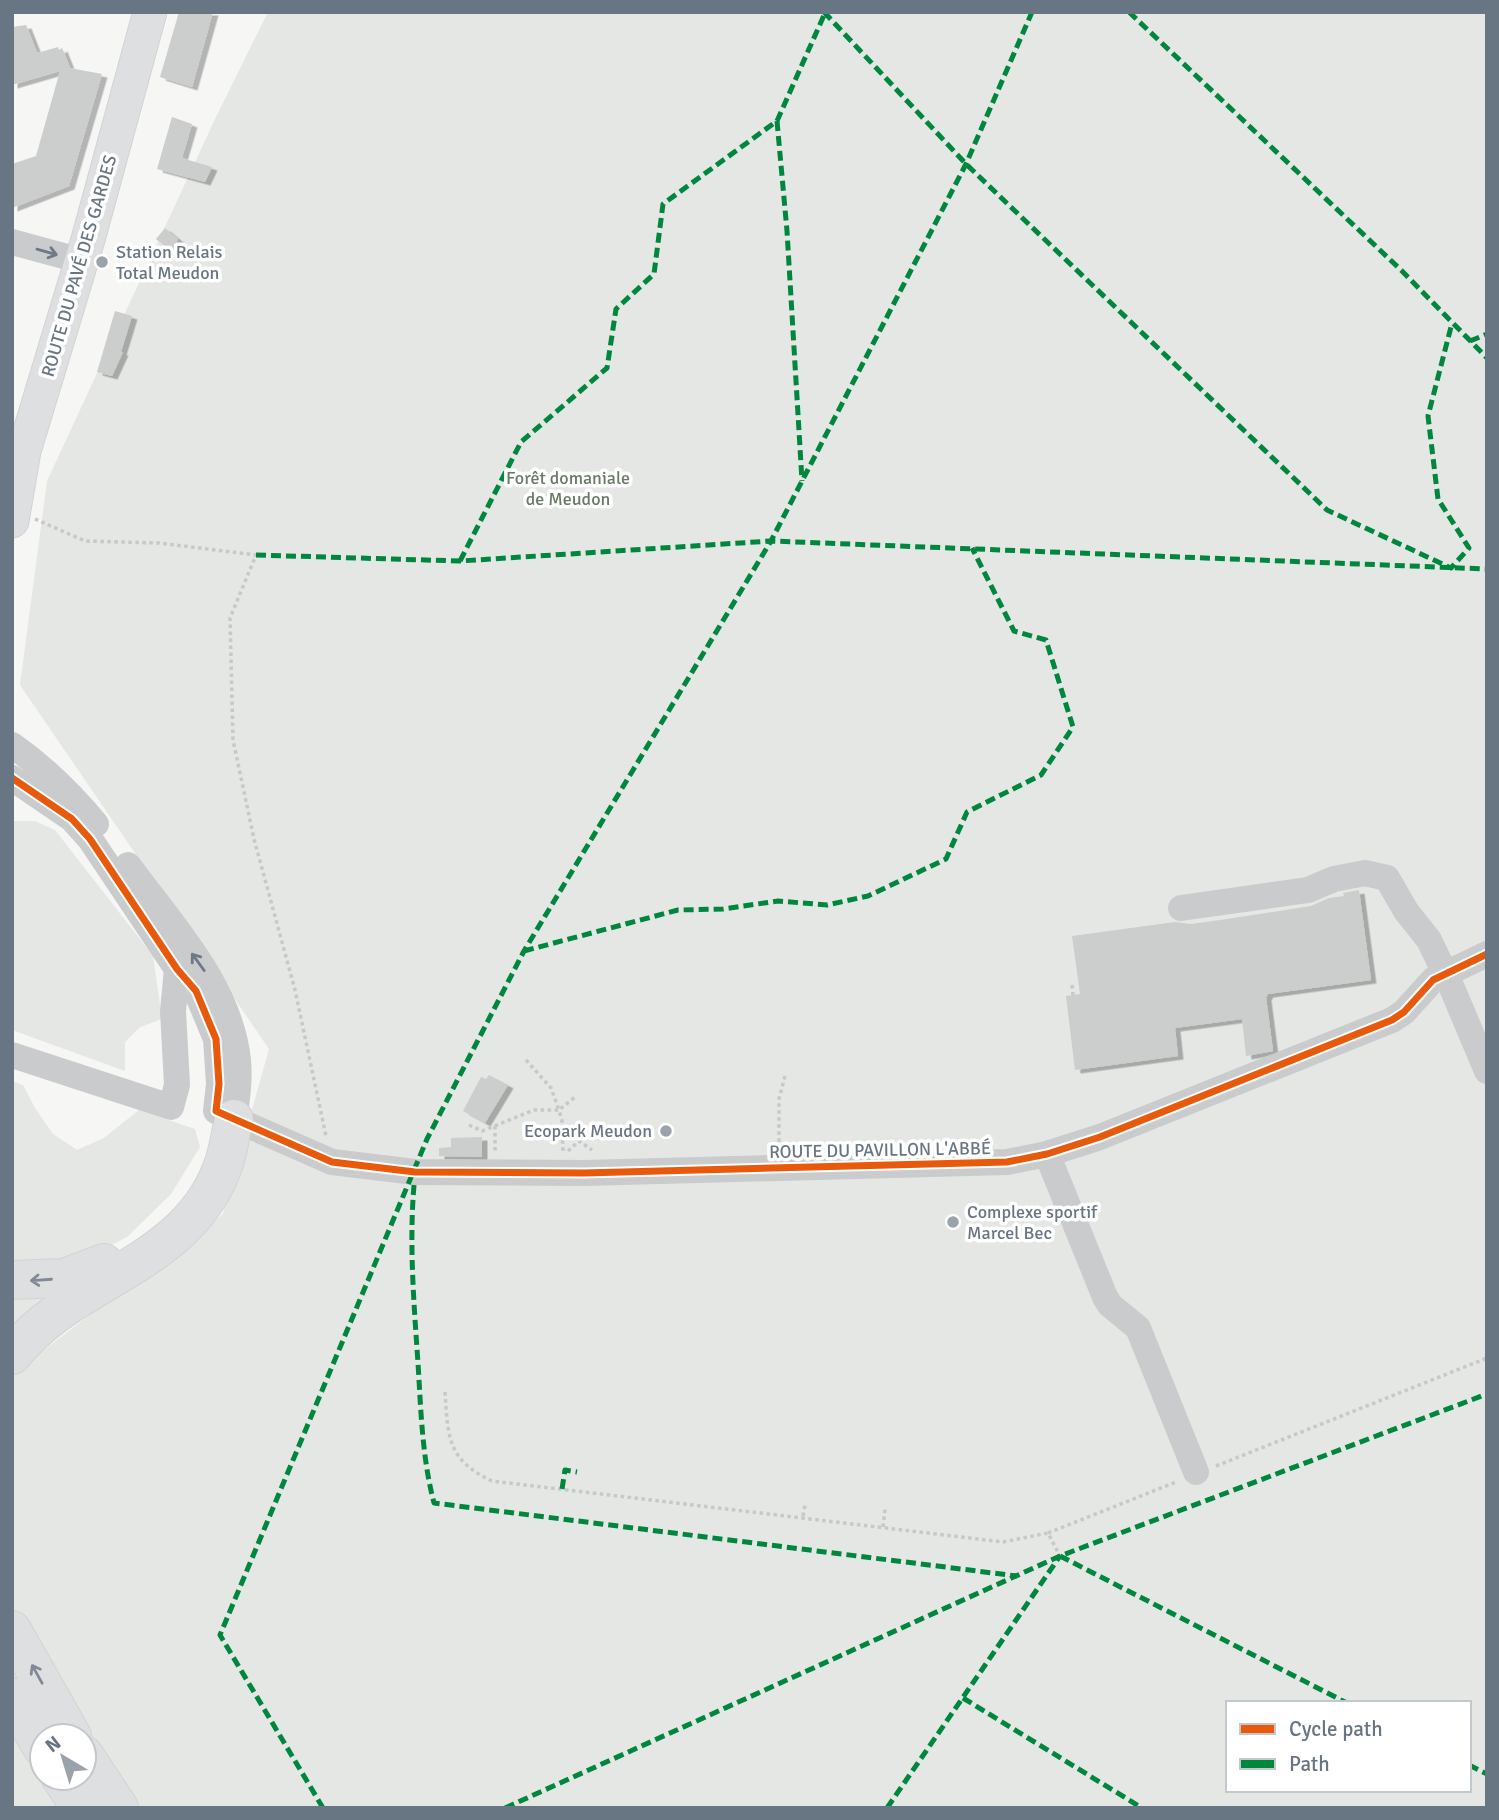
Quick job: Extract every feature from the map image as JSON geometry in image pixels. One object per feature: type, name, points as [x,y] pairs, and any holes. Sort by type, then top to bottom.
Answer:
[{"type":"highway","points":[[12,1280],[40,1281],[80,1273],[119,1256],[151,1236],[188,1192],[225,1115]]},
{"type":"highway","points":[[12,1354],[36,1328],[65,1305],[142,1261],[178,1234],[198,1210],[220,1173],[225,1115]]},
{"type":"highway","points":[[12,1630],[64,1722]]},
{"type":"highway","points":[[12,1697],[28,1724]]},
{"type":"highway","points":[[98,1776],[119,1808]]},
{"type":"highway","points":[[70,1792],[81,1808]]},
{"type":"main road","name":"ROUTE DU PAVÉ DES GARDES","points":[[14,510],[24,451],[82,261],[150,12]]},
{"type":"street","points":[[14,243],[82,261]]},
{"type":"street","points":[[12,745],[39,763],[70,793],[109,839],[208,975],[232,1030],[236,1051],[238,1090],[225,1115]]},
{"type":"street","points":[[12,778],[72,819],[90,839],[177,969],[196,991],[216,1039],[219,1084],[225,1115]]},
{"type":"street","points":[[12,799],[48,801]]},
{"type":"street","points":[[1181,908],[1308,890],[1334,879],[1365,873],[1387,878],[1406,911],[1429,940],[1487,1071]]},
{"type":"street","name":"ROUTE DU PAVILLON L'ABBÉ","points":[[225,1115],[331,1162],[415,1172],[584,1173],[994,1164],[1047,1154],[1100,1137],[1392,1020],[1404,1012],[1433,980],[1487,954]]},
{"type":"street","points":[[12,1055],[171,1107],[177,1085],[173,1011],[177,969]]},
{"type":"street","points":[[1047,1154],[1105,1297],[1110,1305],[1138,1328],[1198,1473]]},
{"type":"path","points":[[14,510],[85,541],[159,543],[256,555],[230,618],[233,740],[254,839],[295,990],[331,1162]]},
{"type":"path","points":[[1072,985],[1073,995]]},
{"type":"path","points":[[526,1060],[551,1088],[562,1121],[563,1154],[579,1141],[599,1151]]},
{"type":"path","points":[[769,1149],[779,1143],[779,1099],[785,1076]]},
{"type":"path","points":[[469,1125],[482,1131],[534,1110],[559,1110],[575,1097]]},
{"type":"path","points":[[495,1126],[495,1150]]},
{"type":"path","points":[[445,1392],[447,1432],[452,1448],[464,1465],[492,1480],[1003,1542],[1048,1533],[1487,1358]]},
{"type":"path","points":[[803,1517],[805,1505]]},
{"type":"path","points":[[883,1527],[885,1509]]},
{"type":"path","points":[[1048,1533],[1060,1556]]},
{"type":"green space","name":"Forêt domaniale de Meudon","points":[[268,12],[1487,12],[1487,1808],[12,1808],[12,1374],[223,1214],[269,1049],[20,685],[47,481],[216,117]]},
{"type":"green space","points":[[12,821],[35,821],[55,830],[153,956],[162,1019],[140,1027],[125,1042],[125,1071],[12,1030]]},
{"type":"green space","points":[[12,1081],[23,1085],[53,1134],[77,1150],[104,1138],[139,1110],[195,1129],[200,1147],[171,1194],[127,1237],[81,1261],[12,1267]]},
{"type":"green space","points":[[84,1281],[12,1337],[12,1288]]},
{"type":"building","points":[[179,12],[213,12],[192,87],[160,77]]},
{"type":"building","points":[[26,25],[37,53],[62,48],[70,68],[102,74],[69,186],[12,208],[12,164],[36,156],[60,71],[12,85],[12,27]]},
{"type":"building","points":[[172,117],[192,124],[182,158],[212,167],[205,182],[157,169]]},
{"type":"building","points":[[165,228],[178,239],[172,252],[156,239]]},
{"type":"building","points":[[115,311],[132,316],[123,352],[112,376],[97,372]]},
{"type":"building","points":[[1359,890],[1371,980],[1268,994],[1266,997],[1273,1051],[1246,1056],[1242,1019],[1175,1028],[1178,1056],[1075,1070],[1066,996],[1080,994],[1072,936],[1175,922],[1191,924],[1311,906],[1329,898],[1344,896],[1343,893]]},
{"type":"building","points":[[489,1075],[508,1085],[485,1123],[463,1111],[481,1077],[486,1079]]},
{"type":"building","points":[[482,1137],[482,1157],[439,1156],[439,1148],[451,1147],[451,1138]]},
{"type":"marked path","points":[[824,12],[966,164],[1327,510],[1451,568],[1469,548],[1438,499],[1428,416],[1452,323]]},
{"type":"marked path","points":[[323,1808],[220,1635],[427,1139],[524,951],[771,541],[966,164],[1032,12]]},
{"type":"marked path","points":[[1129,12],[1402,271],[1487,358]]},
{"type":"marked path","points":[[460,561],[521,442],[607,368],[616,309],[654,274],[663,204],[777,121],[825,13]]},
{"type":"marked path","points":[[777,121],[787,231],[802,481]]},
{"type":"marked path","points":[[1470,341],[1487,334]]},
{"type":"marked path","points":[[256,555],[460,561],[771,541],[1487,569]]},
{"type":"marked path","points":[[524,951],[678,910],[723,909],[778,901],[827,905],[868,896],[946,859],[967,812],[1041,775],[1073,727],[1046,640],[1014,631],[972,548]]},
{"type":"marked path","points":[[414,1185],[412,1252],[415,1319],[423,1434],[434,1503],[1017,1576]]},
{"type":"marked path","points":[[505,1808],[1060,1556],[1487,1394]]},
{"type":"marked path","points":[[562,1489],[565,1470],[577,1472]]},
{"type":"marked path","points":[[1060,1556],[1343,1701]]},
{"type":"marked path","points":[[887,1808],[1060,1556]]},
{"type":"marked path","points":[[963,1698],[1142,1808]]},
{"type":"marked path","points":[[1471,1766],[1487,1774]]},
{"type":"cycle path","points":[[12,778],[72,819],[90,839],[177,969],[196,991],[216,1039],[219,1084],[216,1111],[332,1162],[415,1172],[584,1173],[1007,1162],[1047,1154],[1100,1137],[1392,1020],[1404,1012],[1433,980],[1487,954]]},
{"type":"place","name":"Station Relais Total Meudon","points":[[102,262]]},
{"type":"place","name":"Ecopark Meudon","points":[[666,1131]]},
{"type":"place","name":"Complexe sportif Marcel Bec","points":[[953,1222]]}]
